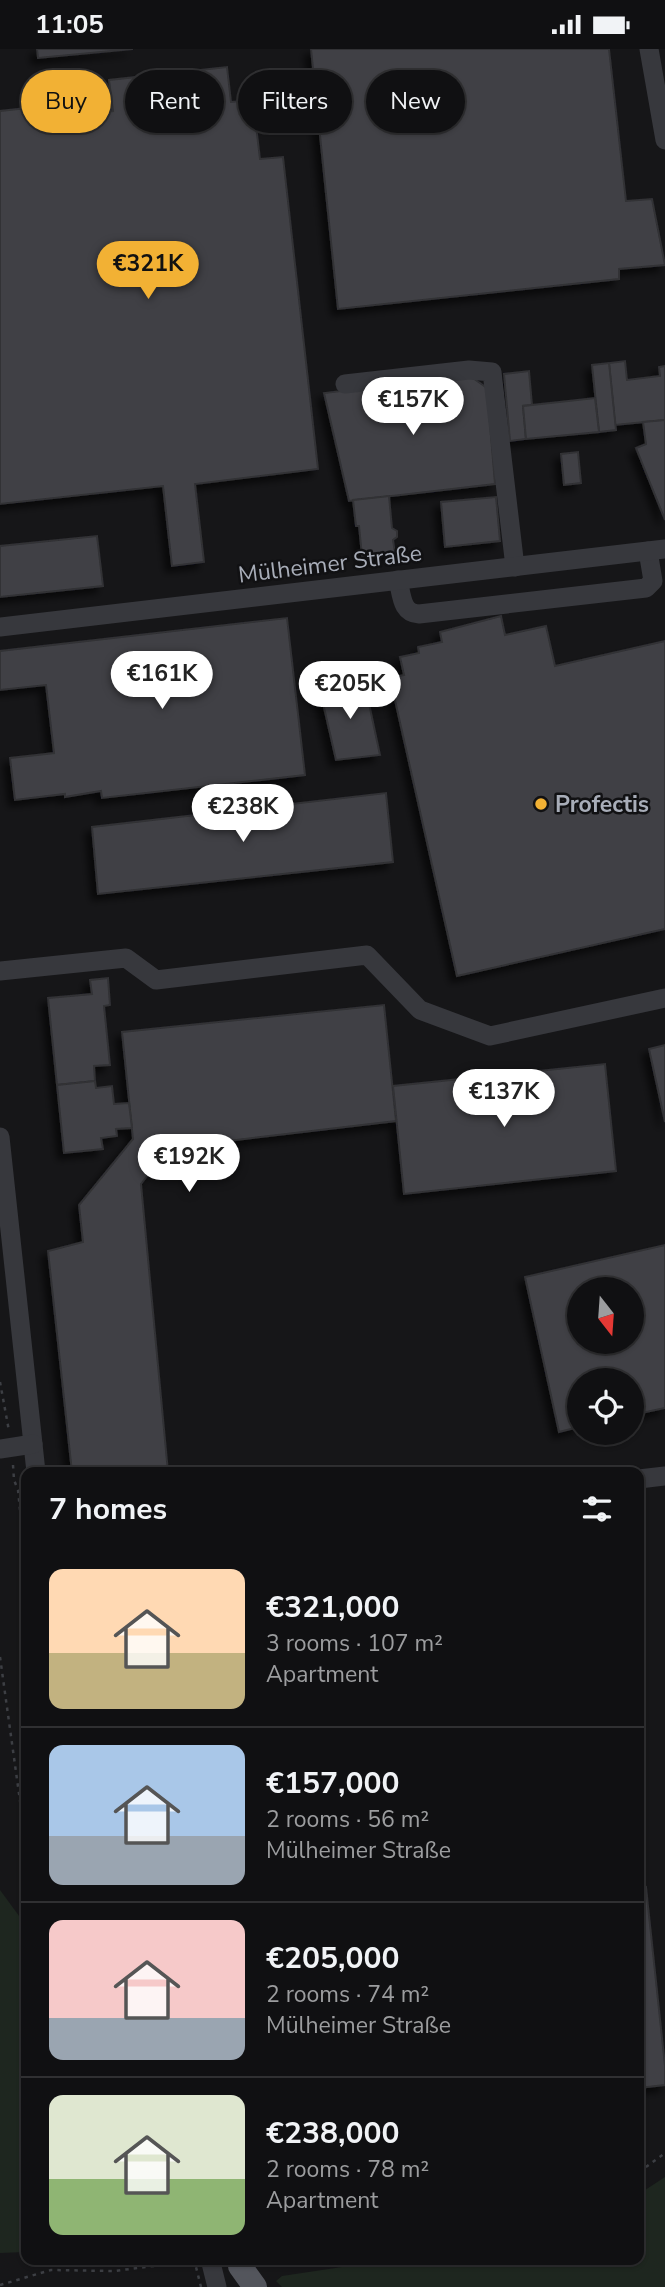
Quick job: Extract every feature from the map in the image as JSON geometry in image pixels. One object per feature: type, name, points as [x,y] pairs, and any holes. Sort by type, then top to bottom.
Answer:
[{"type":"street","points":[[649,49],[665,141]]},
{"type":"street","points":[[345,384],[469,370],[492,372],[514,567]]},
{"type":"street","points":[[398,580],[404,606],[412,613],[419,614],[633,590],[646,588],[653,581],[657,550]]},
{"type":"street","name":"Mülheimer Straße","points":[[0,627],[657,550]]},
{"type":"street","points":[[0,971],[125,958],[156,980],[367,955],[420,1010],[490,1036],[665,999]]},
{"type":"street","points":[[0,1137],[35,1467]]},
{"type":"street","points":[[5,1448],[33,1444]]},
{"type":"street","points":[[644,1478],[665,1476]]},
{"type":"street","points":[[203,2265],[217,2287]]},
{"type":"path","points":[[0,1383],[8,1419],[5,1448],[18,1490],[21,1520]]},
{"type":"path","points":[[0,1657],[21,1808]]},
{"type":"path","points":[[644,2168],[665,2153]]},
{"type":"path","points":[[0,2285],[51,2270],[114,2271],[161,2265]]},
{"type":"path","points":[[200,2265],[201,2287]]},
{"type":"shaded area","points":[[0,1890],[21,1919],[21,2252],[0,2253]]},
{"type":"shaded area","points":[[665,2177],[665,2287],[282,2287],[276,2281],[282,2276],[355,2265],[644,2265],[644,2191]]},
{"type":"building","points":[[37,49],[133,49],[38,58]]},
{"type":"building","points":[[311,49],[609,49],[626,201],[652,199],[665,265],[619,269],[619,279],[338,309],[320,133],[352,133],[352,70],[313,70]]},
{"type":"building","points":[[227,67],[231,102],[238,101],[238,133],[257,133],[260,159],[283,157],[318,469],[195,484],[204,562],[172,566],[163,486],[0,504],[0,111],[21,109],[21,133],[111,133],[111,80],[125,78],[125,133],[224,133],[224,70],[200,70]]},
{"type":"building","points":[[625,361],[627,380],[660,376],[659,367],[665,366],[665,420],[615,425],[609,363]]},
{"type":"building","points":[[609,363],[616,430],[599,432],[592,365]]},
{"type":"building","points":[[529,371],[532,405],[523,406],[526,439],[510,441],[504,374]]},
{"type":"building","points":[[470,376],[487,388],[495,484],[349,501],[324,393]]},
{"type":"building","points":[[595,398],[599,432],[526,439],[523,406]]},
{"type":"building","points":[[665,420],[665,520],[636,448],[646,444],[643,422]]},
{"type":"building","points":[[578,452],[581,483],[564,485],[561,454]]},
{"type":"building","points":[[389,496],[392,528],[397,531],[397,537],[393,540],[395,553],[362,556],[353,500]]},
{"type":"building","points":[[496,497],[500,541],[445,547],[441,502]]},
{"type":"building","points":[[97,536],[103,586],[0,597],[0,546]]},
{"type":"building","name":"Profectis","points":[[501,616],[505,635],[546,626],[555,666],[665,641],[665,929],[457,976],[390,678],[404,675],[400,657],[419,653],[418,647],[442,642],[440,632]]},
{"type":"building","points":[[287,618],[305,775],[102,798],[101,791],[65,797],[65,794],[15,800],[10,758],[54,753],[46,685],[0,690],[0,651]]},
{"type":"building","points":[[364,680],[380,755],[336,760],[320,690]]},
{"type":"building","points":[[386,793],[393,862],[98,894],[92,827]]},
{"type":"building","points":[[108,978],[110,1005],[104,1006],[110,1065],[94,1066],[95,1081],[57,1085],[48,998],[92,994],[90,980]]},
{"type":"building","points":[[384,1005],[396,1121],[169,1148],[141,1184],[168,1467],[71,1467],[48,1251],[83,1242],[79,1205],[133,1139],[122,1032]]},
{"type":"building","points":[[665,1045],[665,1122],[649,1049]]},
{"type":"building","points":[[605,1064],[616,1171],[404,1194],[393,1086]]},
{"type":"building","points":[[95,1081],[96,1088],[112,1086],[114,1104],[129,1103],[132,1128],[116,1129],[117,1136],[101,1138],[103,1149],[64,1153],[57,1085]]},
{"type":"building","points":[[665,1245],[665,1408],[644,1412],[644,1368],[567,1368],[567,1430],[559,1432],[525,1277]]},
{"type":"building","points":[[644,1887],[665,2085],[644,2087]]},
{"type":"place","name":"Profectis","points":[[541,804]]}]
